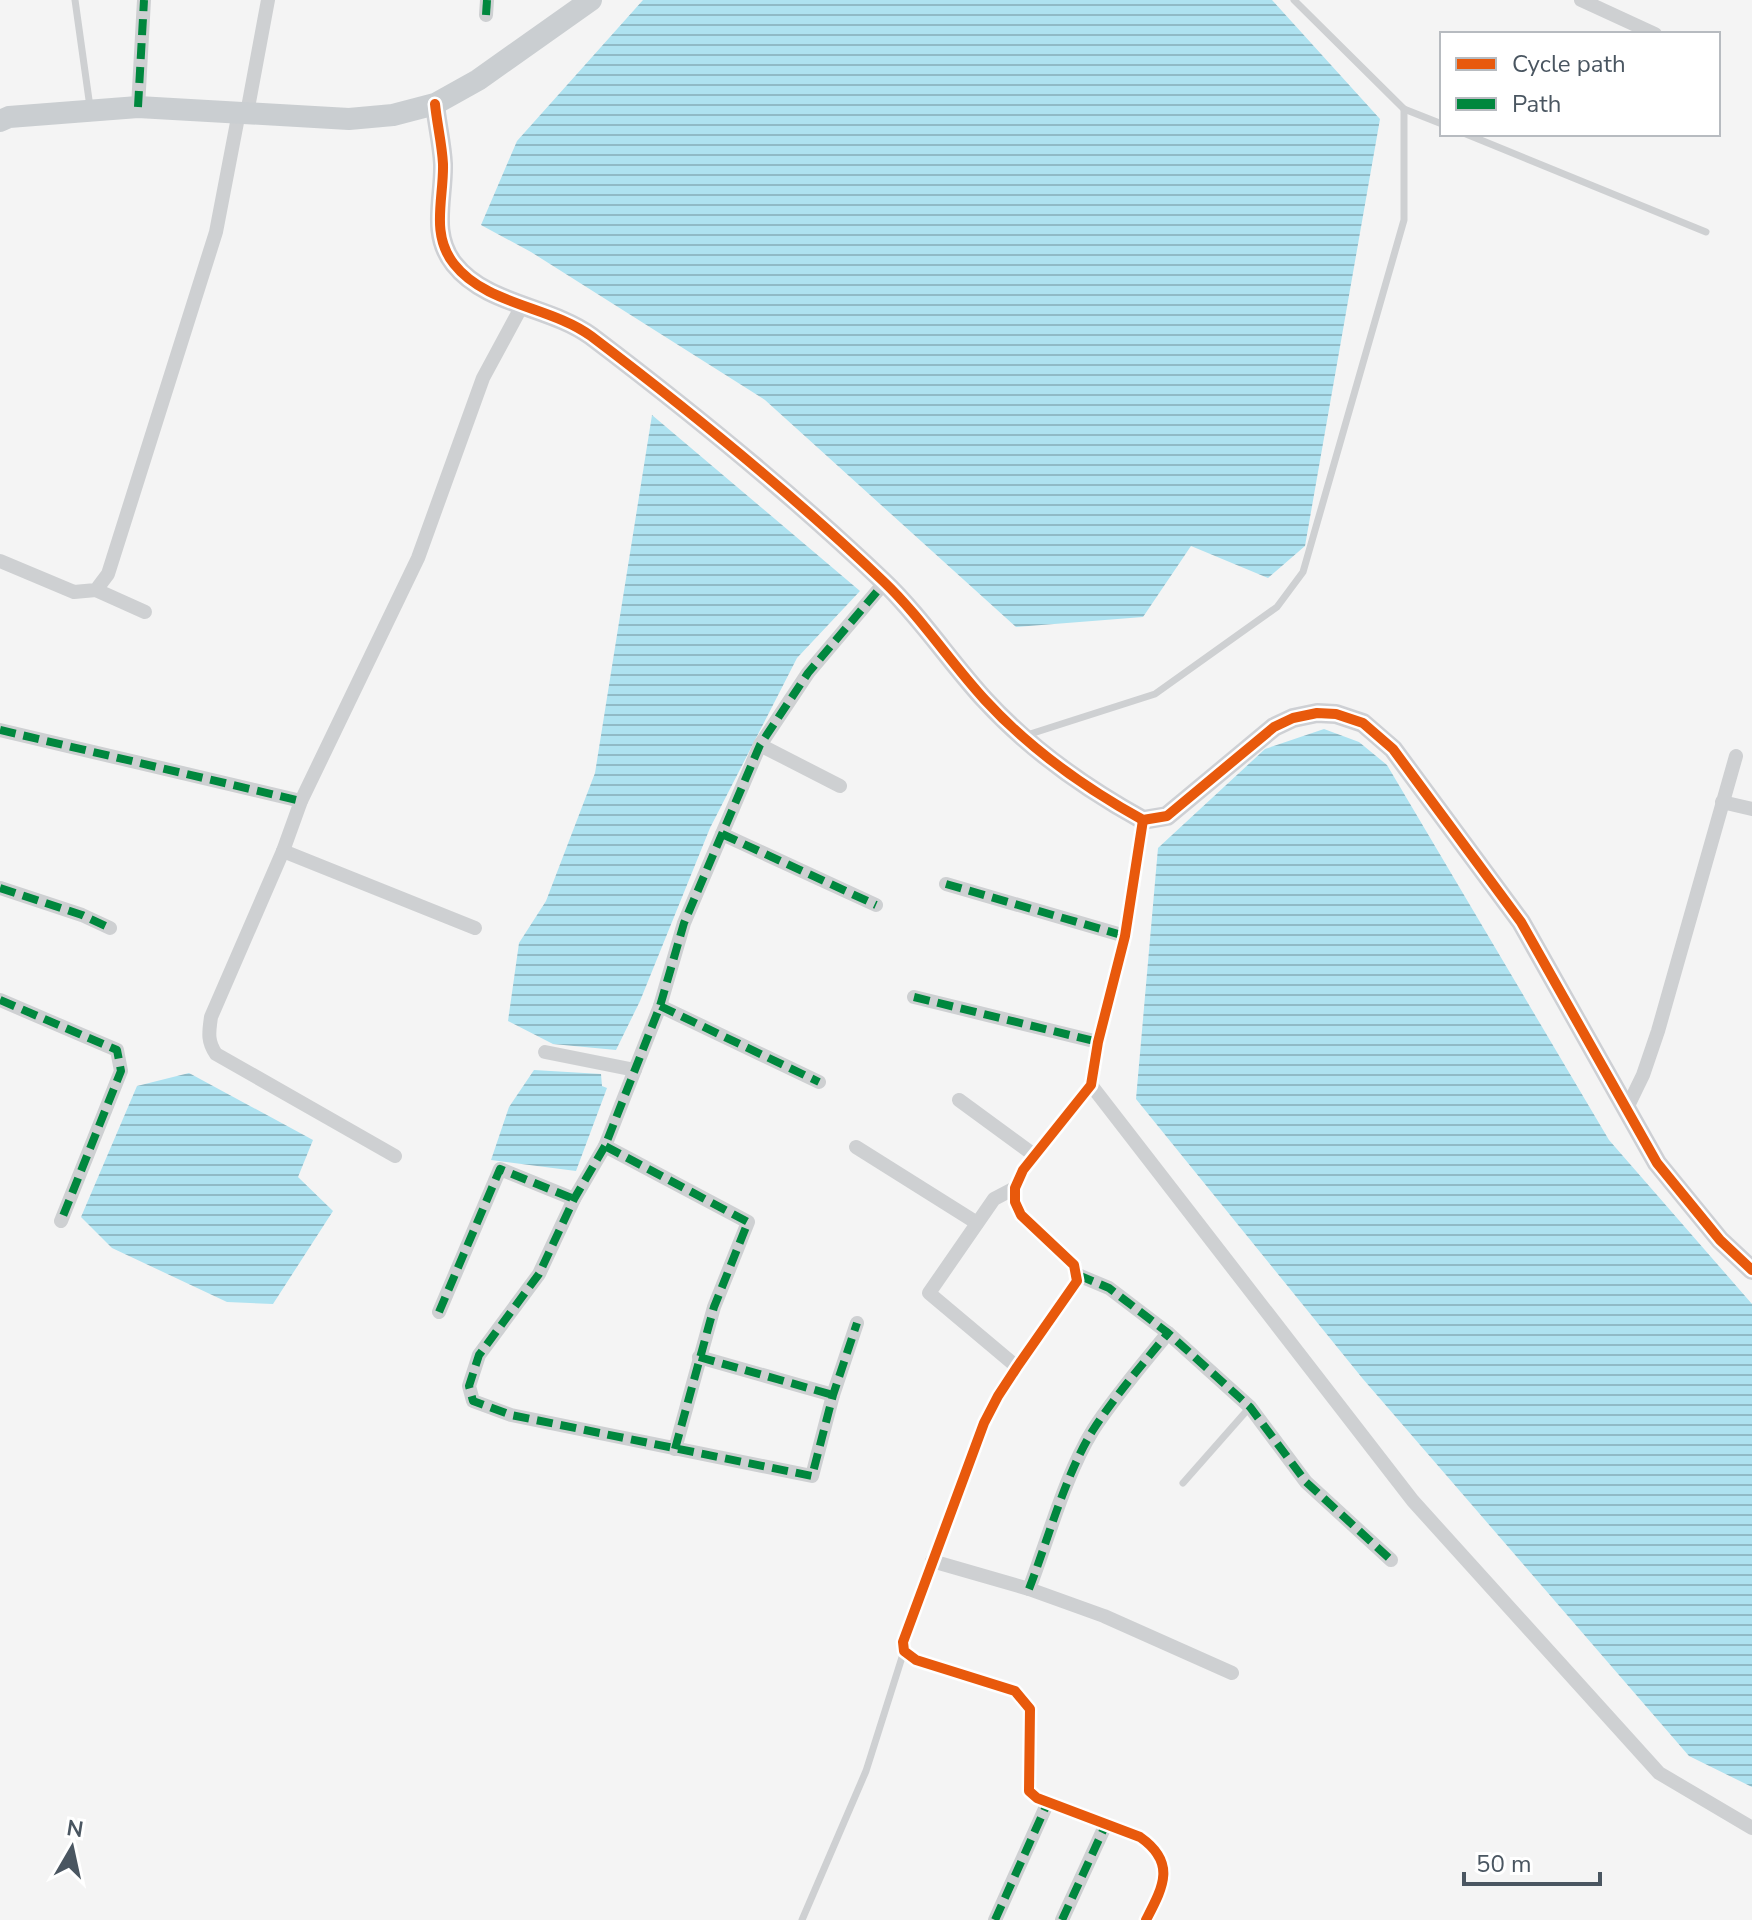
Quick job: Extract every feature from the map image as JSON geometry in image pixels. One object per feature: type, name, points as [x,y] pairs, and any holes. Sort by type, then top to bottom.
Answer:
[{"type":"main road","points":[[0,121],[9,117],[138,107],[349,119],[393,115],[435,104],[478,80],[591,0]]},
{"type":"street","points":[[138,107],[144,0]]},
{"type":"street","points":[[96,590],[108,574],[216,232],[268,0]]},
{"type":"street","points":[[1581,0],[1651,32]]},
{"type":"street","points":[[435,104],[443,165],[439,212],[442,243],[454,264],[478,286],[588,333],[749,463],[885,582],[986,701],[1022,737],[1080,782],[1143,820],[1167,816],[1283,722],[1317,713],[1336,714],[1363,723],[1393,749],[1521,922],[1657,1163],[1720,1240],[1752,1270]]},
{"type":"street","points":[[395,1156],[216,1054],[209,1035],[211,1017],[283,851],[301,801],[418,558],[483,378],[523,304]]},
{"type":"street","points":[[0,561],[74,592],[96,590],[145,612]]},
{"type":"street","points":[[857,1323],[833,1395],[812,1476],[511,1415],[473,1401],[469,1386],[479,1355],[539,1274],[574,1199],[605,1146],[660,1006],[684,923],[760,745],[808,673],[885,582]]},
{"type":"street","points":[[0,730],[301,801]]},
{"type":"street","points":[[760,745],[840,786]]},
{"type":"street","points":[[1626,1110],[1643,1075],[1658,1031],[1736,756]]},
{"type":"street","points":[[1722,802],[1752,809]]},
{"type":"street","points":[[1143,820],[1125,936],[1098,1042],[1091,1085],[1034,1155],[1015,1188],[1015,1202],[1021,1215],[1074,1265],[1078,1275],[1074,1289],[1017,1367],[984,1423],[903,1642],[904,1651],[916,1660],[1015,1691],[1023,1698],[1030,1709],[1029,1791],[1048,1802],[1140,1837],[1152,1845],[1162,1860],[1163,1887],[1146,1920]]},
{"type":"street","points":[[722,834],[876,905]]},
{"type":"street","points":[[283,851],[475,928]]},
{"type":"street","points":[[946,884],[1125,936]]},
{"type":"street","points":[[0,888],[82,915],[110,928]]},
{"type":"street","points":[[914,997],[1098,1042]]},
{"type":"street","points":[[0,1000],[117,1050],[121,1071],[61,1221]]},
{"type":"street","points":[[660,1006],[819,1082]]},
{"type":"street","points":[[545,1052],[635,1070]]},
{"type":"street","points":[[1091,1085],[1413,1501],[1659,1773],[1752,1828]]},
{"type":"street","points":[[959,1100],[1034,1155]]},
{"type":"street","points":[[605,1146],[748,1222],[714,1307],[675,1449]]},
{"type":"street","points":[[856,1147],[977,1223]]},
{"type":"street","points":[[439,1312],[500,1169],[574,1199]]},
{"type":"street","points":[[1015,1188],[994,1199],[929,1293],[1017,1367]]},
{"type":"street","points":[[1078,1275],[1109,1288],[1168,1333],[1250,1407],[1306,1482],[1391,1560]]},
{"type":"street","points":[[1029,1589],[1091,1433],[1168,1333]]},
{"type":"street","points":[[699,1357],[833,1395]]},
{"type":"street","points":[[932,1561],[1029,1589],[1104,1616],[1232,1673]]},
{"type":"street","points":[[995,1920],[1048,1802]]},
{"type":"street","points":[[1062,1920],[1106,1824]]},
{"type":"lane","points":[[75,0],[91,109]]},
{"type":"lane","points":[[1294,0],[1404,109],[1440,123]]},
{"type":"lane","points":[[1022,737],[1155,694],[1277,607],[1303,572],[1404,220],[1404,109]]},
{"type":"lane","points":[[1471,136],[1706,232]]},
{"type":"lane","points":[[1183,1483],[1250,1407]]},
{"type":"lane","points":[[802,1920],[866,1771],[904,1651]]},
{"type":"water","points":[[643,0],[1272,0],[1380,119],[1305,546],[1268,578],[1191,546],[1143,617],[1016,627],[765,400],[531,252],[481,225],[517,141]]},
{"type":"water","points":[[652,415],[860,591],[797,658],[710,828],[640,1001],[616,1050],[553,1044],[508,1021],[519,943],[546,901],[595,773]]},
{"type":"water","points":[[1324,729],[1359,742],[1387,765],[1609,1140],[1752,1304],[1752,1787],[1689,1756],[1363,1379],[1136,1099],[1158,848],[1265,749]]},
{"type":"water","points":[[534,1070],[601,1074],[602,1086],[607,1088],[576,1171],[491,1160],[509,1107]]},
{"type":"water","points":[[189,1073],[313,1140],[298,1177],[333,1211],[273,1304],[227,1302],[112,1248],[81,1217],[137,1086]]},
{"type":"marked path","points":[[138,107],[144,0]]},
{"type":"marked path","points":[[486,15],[487,0]]},
{"type":"marked path","points":[[675,1449],[714,1307],[748,1222],[605,1146],[660,1006],[684,923],[760,745],[808,673],[885,582]]},
{"type":"marked path","points":[[0,730],[301,801]]},
{"type":"marked path","points":[[722,834],[876,905]]},
{"type":"marked path","points":[[946,884],[1125,936]]},
{"type":"marked path","points":[[0,888],[82,915],[110,928]]},
{"type":"marked path","points":[[914,997],[1098,1042]]},
{"type":"marked path","points":[[0,1000],[117,1050],[121,1071],[61,1221]]},
{"type":"marked path","points":[[660,1006],[819,1082]]},
{"type":"marked path","points":[[605,1146],[574,1199],[539,1274],[479,1355],[469,1386],[473,1401],[511,1415],[812,1476],[833,1395],[857,1323]]},
{"type":"marked path","points":[[439,1312],[500,1169],[574,1199]]},
{"type":"marked path","points":[[1078,1275],[1109,1288],[1168,1333],[1250,1407],[1306,1482],[1391,1560]]},
{"type":"marked path","points":[[1029,1589],[1065,1487],[1083,1448],[1110,1405],[1168,1333]]},
{"type":"marked path","points":[[699,1357],[833,1395]]},
{"type":"marked path","points":[[995,1920],[1048,1802]]},
{"type":"marked path","points":[[1062,1920],[1106,1824]]},
{"type":"cycle path","points":[[435,104],[443,164],[442,240],[454,264],[467,278],[501,297],[557,318],[591,336],[740,454],[897,595],[1002,718],[1079,781],[1143,820],[1167,816],[1274,727],[1293,718],[1317,713],[1336,714],[1363,723],[1393,749],[1521,922],[1657,1163],[1720,1240],[1752,1270]]},
{"type":"cycle path","points":[[1143,820],[1125,936],[1098,1042],[1091,1085],[1023,1170],[1015,1188],[1015,1202],[1021,1215],[1074,1265],[1077,1281],[998,1396],[984,1423],[903,1642],[904,1651],[916,1660],[1015,1691],[1030,1709],[1029,1791],[1037,1798],[1140,1837],[1152,1847],[1163,1866],[1163,1876],[1146,1920]]}]
